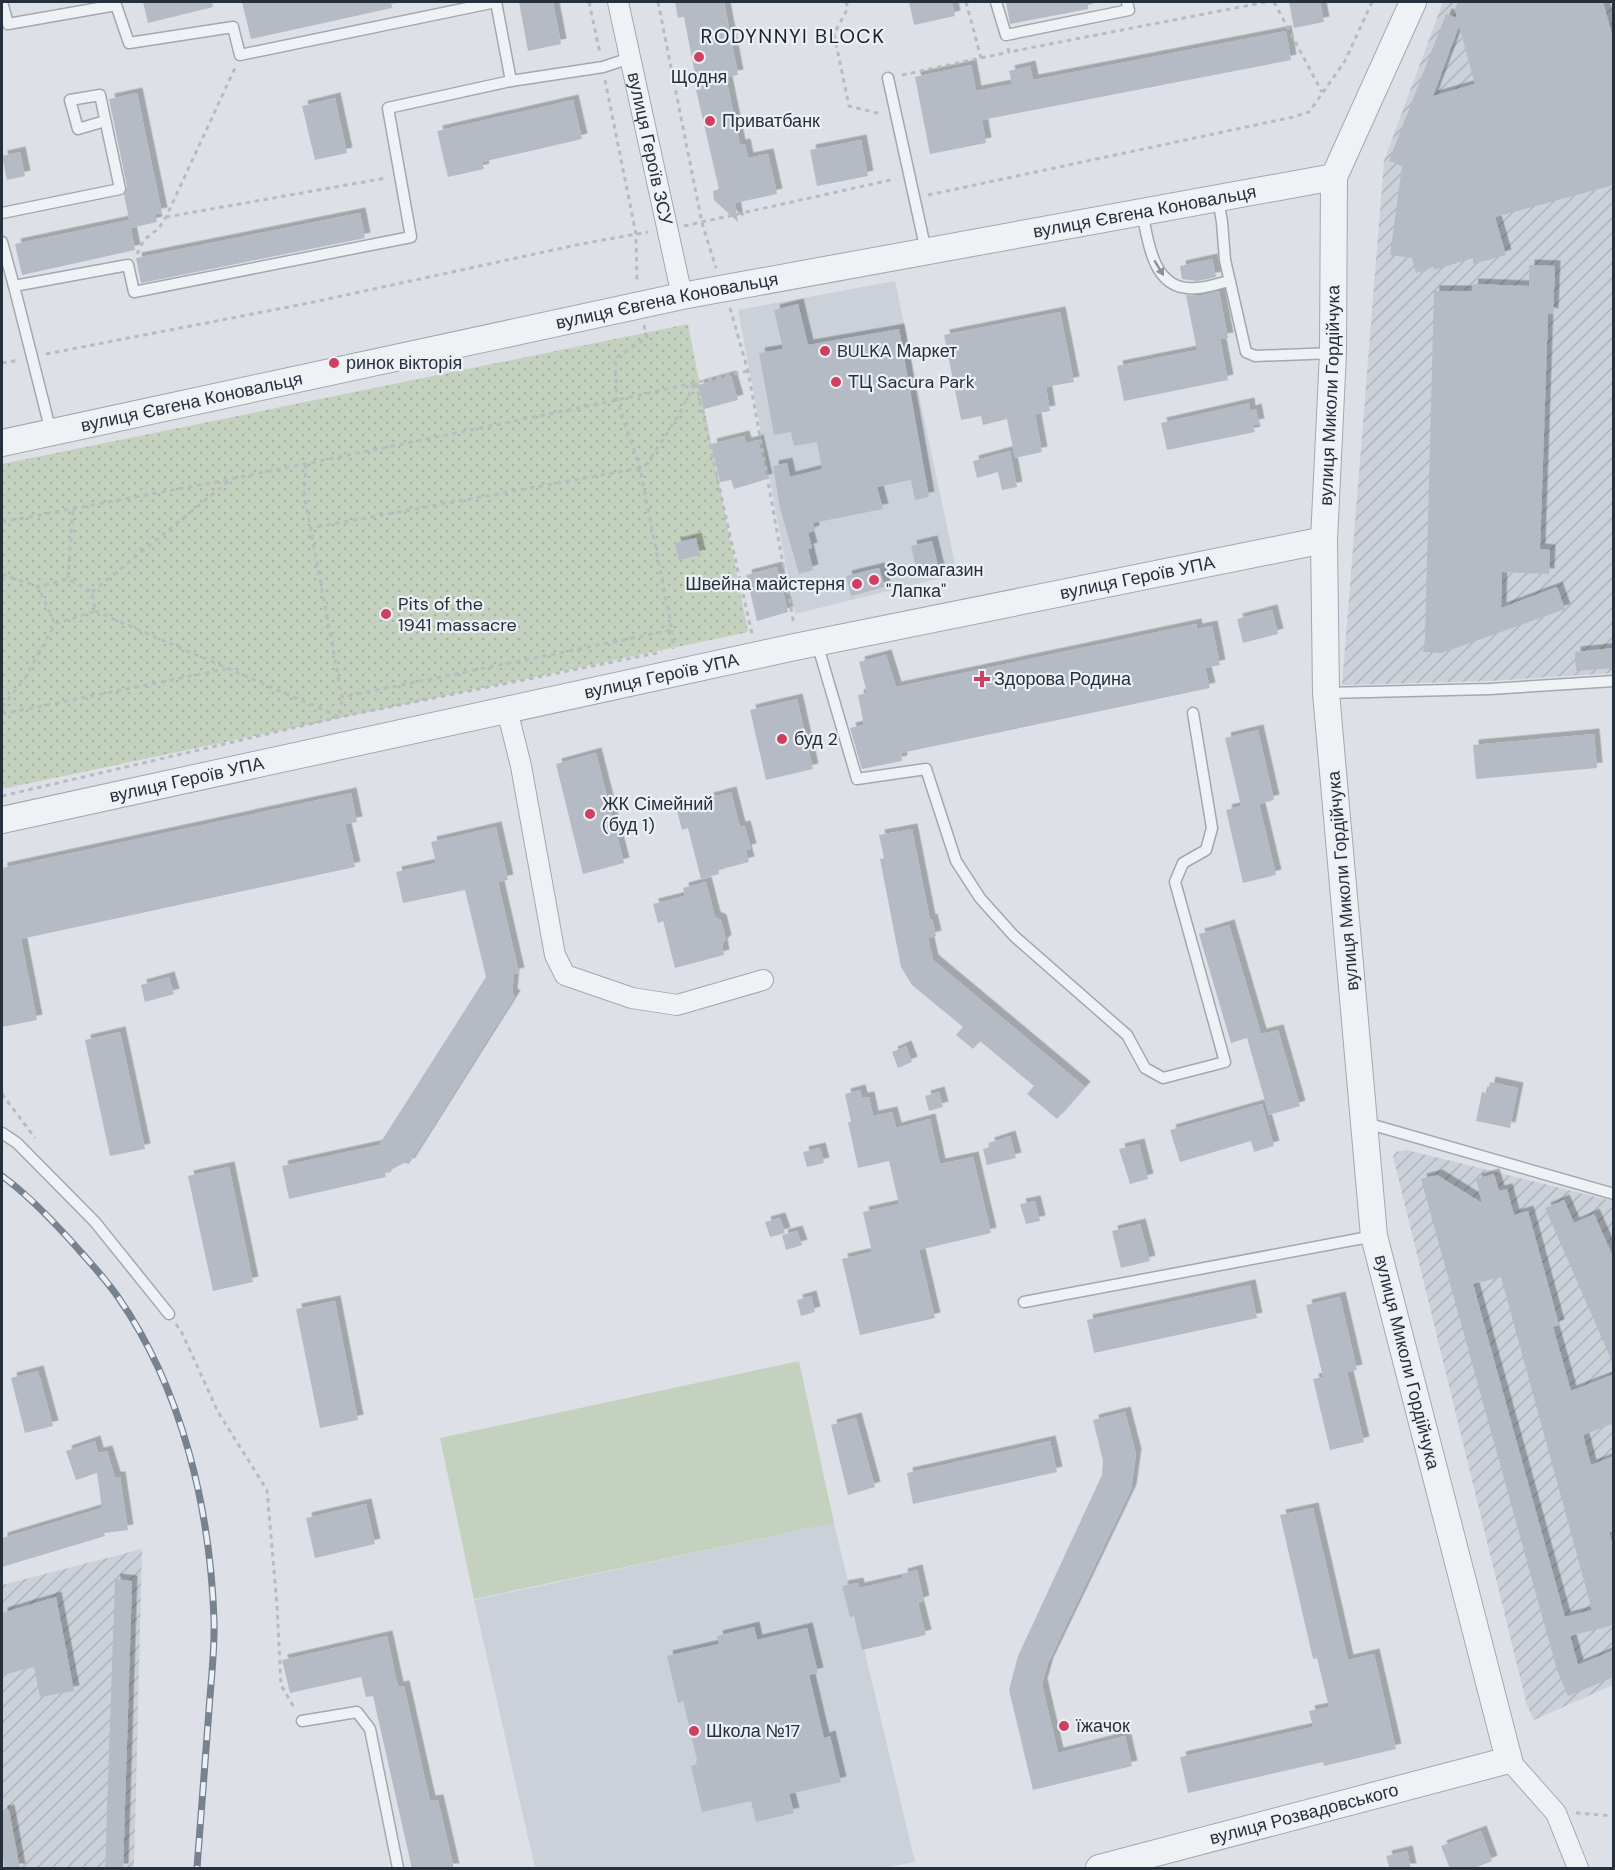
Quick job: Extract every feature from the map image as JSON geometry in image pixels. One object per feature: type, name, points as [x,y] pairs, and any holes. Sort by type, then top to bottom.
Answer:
[{"type":"street","name":"вулиця Героїв ЗСУ","points":[[618,2],[682,296]]},
{"type":"street","name":"вулиця Миколи Гордійчука","points":[[1413,2],[1334,177],[1333,353],[1324,540],[1326,693],[1374,1236],[1509,1760]]},
{"type":"street","name":"вулиця Євгена Коновальця","points":[[2,443],[682,296],[1334,177]]},
{"type":"street","name":"вулиця Героїв УПА","points":[[2,820],[817,643],[1324,540]]},
{"type":"street","points":[[507,710],[521,766],[555,955],[566,975],[632,998],[677,1005],[763,980]]},
{"type":"street","points":[[1509,1760],[1556,1813],[1578,1869]]},
{"type":"street","name":"вулиця Розвадовського","points":[[1099,1869],[1509,1760]]},
{"type":"lane","points":[[2,2],[5,29],[116,5],[129,44],[233,27],[240,56],[496,2],[511,81]]},
{"type":"lane","points":[[996,2],[1006,35],[1129,10],[1127,2]]},
{"type":"lane","points":[[14,286],[128,265],[134,292],[411,237],[388,108],[511,81],[603,67],[630,58]]},
{"type":"lane","points":[[888,78],[926,252]]},
{"type":"lane","points":[[2,213],[120,189],[105,122]]},
{"type":"lane","points":[[1218,199],[1225,260],[1244,348],[1250,355],[1333,353]]},
{"type":"lane","points":[[1142,212],[1154,261],[1168,281],[1190,289],[1229,281]]},
{"type":"lane","points":[[2,242],[52,433]]},
{"type":"lane","points":[[817,643],[856,779],[926,769],[956,861],[980,898],[1014,936],[1127,1035],[1145,1068],[1163,1078],[1225,1062],[1175,882],[1184,863],[1206,850],[1212,828],[1193,713]]},
{"type":"lane","points":[[1326,693],[1468,690],[1614,681]]},
{"type":"lane","points":[[1363,1123],[1614,1194]]},
{"type":"lane","points":[[2,1133],[17,1143],[95,1222],[169,1314]]},
{"type":"lane","points":[[1024,1302],[1374,1236]]},
{"type":"lane","points":[[302,1721],[357,1712],[370,1729],[398,1869]]},
{"type":"path","points":[[589,2],[636,234]]},
{"type":"path","points":[[658,2],[702,223],[748,370],[794,626],[784,628]]},
{"type":"path","points":[[846,2],[848,8],[834,34],[849,106],[897,117]]},
{"type":"path","points":[[966,2],[981,58]]},
{"type":"path","points":[[888,78],[1266,2]]},
{"type":"path","points":[[1274,2],[1322,92]]},
{"type":"path","points":[[2,363],[309,303],[581,244],[702,223],[898,179],[914,198],[1293,117],[1309,112],[1344,61],[1372,2]]},
{"type":"path","points":[[1006,35],[1009,52]]},
{"type":"path","points":[[128,265],[144,240],[159,228],[166,217],[240,56]]},
{"type":"path","points":[[166,217],[400,176]]},
{"type":"path","points":[[2,522],[306,464],[618,400],[748,370]]},
{"type":"path","points":[[311,528],[640,468],[647,464],[680,413],[696,381]]},
{"type":"path","points":[[696,381],[752,635]]},
{"type":"path","points":[[618,400],[640,468],[672,630],[673,649]]},
{"type":"path","points":[[306,464],[304,494],[342,697],[340,717]]},
{"type":"path","points":[[92,592],[231,479]]},
{"type":"path","points":[[68,579],[73,508]]},
{"type":"path","points":[[2,574],[38,587],[68,579],[92,592]]},
{"type":"path","points":[[38,587],[54,624]]},
{"type":"path","points":[[92,592],[95,611]]},
{"type":"path","points":[[2,707],[25,678],[54,624],[95,611],[340,717]]},
{"type":"path","points":[[342,697],[672,630]]},
{"type":"path","points":[[2,796],[340,717],[684,647]]},
{"type":"path","points":[[2,714],[228,668]]},
{"type":"path","points":[[169,1314],[182,1333],[218,1412],[267,1490],[278,1605],[281,1685],[302,1721]]},
{"type":"path","points":[[1556,1813],[1591,1813],[1614,1816]]},
{"type":"shaded area","points":[[1443,2],[1613,2],[1613,673],[1490,681],[1342,685],[1384,161]]},
{"type":"shaded area","points":[[895,281],[957,574],[795,614],[738,310]]},
{"type":"shaded area","points":[[1407,1150],[1613,1201],[1613,1685],[1534,1720],[1527,1706],[1393,1156],[1396,1152]]},
{"type":"shaded area","name":"Школа №17","points":[[834,1523],[915,1862],[882,1868],[535,1868],[474,1600]]},
{"type":"shaded area","points":[[142,1549],[134,1868],[2,1868],[2,1585]]},
{"type":"green space","points":[[688,324],[748,632],[2,789],[2,464]]},
{"type":"green space","points":[[799,1361],[834,1523],[474,1599],[440,1438]]},
{"type":"building","points":[[143,2],[212,2],[213,7],[148,23]]},
{"type":"building","points":[[242,2],[391,2],[392,8],[251,39]]},
{"type":"building","points":[[519,2],[553,2],[561,44],[528,51]]},
{"type":"building","points":[[675,2],[724,2],[738,75],[726,77],[740,145],[745,144],[748,158],[768,154],[777,194],[735,203],[738,222],[714,200],[713,191],[719,189],[696,90],[698,90],[684,17],[678,18]]},
{"type":"building","points":[[909,2],[952,2],[955,16],[914,25]]},
{"type":"building","points":[[1006,2],[1088,2],[1088,9],[1010,24]]},
{"type":"building","points":[[1289,2],[1320,2],[1324,22],[1294,28]]},
{"type":"building","points":[[1458,2],[1603,2],[1614,42],[1614,185],[1495,217],[1506,255],[1473,264],[1473,258],[1416,273],[1412,258],[1390,255],[1402,166],[1389,161],[1446,14],[1457,18],[1455,9]],"holes":[[[1459,26],[1475,84],[1433,96]]]},
{"type":"building","points":[[1286,31],[1291,60],[982,120],[986,143],[930,154],[915,77],[971,65],[976,91],[1012,84],[1009,71],[1030,66],[1033,80]]},
{"type":"building","points":[[137,93],[162,213],[155,214],[157,222],[131,228],[124,195],[127,187],[109,99]]},
{"type":"building","points":[[335,98],[347,153],[315,160],[302,106]]},
{"type":"building","points":[[573,100],[582,139],[482,162],[484,169],[448,177],[437,131]]},
{"type":"building","points":[[861,140],[868,176],[817,186],[810,150]]},
{"type":"building","points":[[20,152],[25,176],[7,180],[2,156]]},
{"type":"building","points":[[360,213],[365,238],[141,283],[136,258]]},
{"type":"building","points":[[129,220],[135,250],[22,275],[15,244]]},
{"type":"building","points":[[1212,259],[1216,277],[1197,281],[1182,279],[1180,266]]},
{"type":"building","points":[[1529,265],[1555,266],[1553,314],[1548,313],[1540,549],[1550,550],[1549,574],[1502,572],[1501,608],[1557,587],[1565,609],[1442,653],[1423,652],[1434,291],[1472,291],[1473,284],[1529,286]]},
{"type":"building","points":[[1219,291],[1228,338],[1220,339],[1228,380],[1124,401],[1117,366],[1197,350],[1186,295],[1199,296]]},
{"type":"building","points":[[798,304],[808,345],[899,329],[929,497],[915,500],[911,480],[877,487],[883,509],[813,523],[814,531],[808,533],[812,548],[808,549],[813,570],[799,574],[780,508],[773,466],[787,463],[790,477],[822,469],[817,442],[794,446],[791,432],[774,435],[759,353],[783,349],[774,310]]},
{"type":"building","points":[[1060,312],[1074,382],[1046,387],[1050,411],[1035,414],[1042,452],[1015,458],[1007,419],[983,425],[981,416],[961,420],[944,335]]},
{"type":"building","points":[[731,376],[738,400],[704,409],[698,385]]},
{"type":"building","points":[[1249,403],[1250,411],[1256,409],[1259,424],[1253,425],[1255,432],[1167,450],[1161,423]]},
{"type":"building","points":[[744,436],[746,443],[758,440],[767,479],[734,489],[731,480],[720,482],[711,444]]},
{"type":"building","points":[[1010,451],[1017,487],[1002,490],[998,472],[977,478],[973,461]]},
{"type":"building","points":[[696,538],[700,555],[679,560],[675,543]]},
{"type":"building","points":[[932,541],[940,574],[919,579],[911,546]]},
{"type":"building","points":[[777,567],[788,612],[757,621],[746,575]]},
{"type":"building","points":[[879,568],[885,587],[851,596],[846,576]]},
{"type":"building","points":[[1272,610],[1278,634],[1243,643],[1237,619]]},
{"type":"building","points":[[1196,624],[1197,629],[1212,626],[1220,665],[1205,668],[1210,688],[901,753],[902,761],[862,769],[850,728],[864,725],[858,695],[867,693],[859,662],[886,655],[896,687]]},
{"type":"building","points":[[1614,648],[1614,668],[1576,671],[1575,652]]},
{"type":"building","name":"буд 2","points":[[797,699],[813,769],[766,780],[750,710]]},
{"type":"building","points":[[1258,730],[1274,800],[1259,804],[1276,875],[1243,883],[1226,810],[1241,806],[1225,738]]},
{"type":"building","points":[[1594,734],[1597,768],[1476,779],[1473,745]]},
{"type":"building","name":"ЖК Сімейний (буд 1)","points":[[596,753],[624,863],[583,874],[556,764]]},
{"type":"building","points":[[731,792],[740,827],[745,826],[751,849],[746,850],[749,862],[718,870],[719,874],[701,879],[688,828],[682,830],[677,811],[710,803],[708,798]]},
{"type":"building","points":[[351,793],[357,822],[345,824],[355,867],[21,939],[37,1020],[2,1027],[2,868]]},
{"type":"building","points":[[496,827],[508,880],[498,882],[519,973],[514,974],[512,994],[515,996],[409,1164],[404,1163],[385,1173],[386,1177],[289,1199],[282,1166],[379,1145],[486,977],[465,890],[403,903],[396,872],[436,863],[431,842]]},
{"type":"building","points":[[912,829],[930,920],[932,919],[936,936],[928,938],[933,960],[1085,1087],[1057,1119],[1027,1094],[1034,1086],[980,1041],[973,1049],[956,1035],[963,1027],[912,985],[901,967],[880,859],[884,858],[879,835]]},
{"type":"building","points":[[706,882],[715,917],[721,920],[726,940],[722,944],[724,955],[675,968],[663,921],[658,923],[653,904],[685,896],[683,888]]},
{"type":"building","points":[[1229,925],[1261,1034],[1278,1030],[1300,1106],[1269,1115],[1247,1038],[1231,1043],[1199,934]]},
{"type":"building","points":[[169,977],[174,994],[145,1002],[141,985]]},
{"type":"building","points":[[120,1032],[145,1149],[110,1156],[85,1040]]},
{"type":"building","points":[[906,1046],[912,1062],[898,1068],[892,1052]]},
{"type":"building","points":[[1490,1082],[1518,1088],[1510,1128],[1476,1121],[1482,1092],[1488,1093]]},
{"type":"building","points":[[860,1090],[862,1098],[869,1097],[873,1116],[892,1112],[896,1128],[930,1119],[940,1164],[973,1157],[991,1233],[919,1250],[935,1318],[860,1335],[842,1259],[872,1252],[863,1212],[899,1204],[889,1161],[858,1168],[848,1122],[851,1122],[845,1094]]},
{"type":"building","points":[[939,1092],[943,1107],[929,1111],[925,1096]]},
{"type":"building","points":[[1262,1104],[1274,1146],[1254,1152],[1251,1141],[1180,1162],[1170,1130]]},
{"type":"building","points":[[1010,1136],[1016,1158],[987,1165],[983,1149],[990,1147],[989,1143]]},
{"type":"building","points":[[1139,1144],[1148,1179],[1130,1184],[1119,1149]]},
{"type":"building","points":[[820,1148],[824,1163],[807,1167],[803,1152]]},
{"type":"building","points":[[229,1167],[253,1282],[213,1291],[188,1176]]},
{"type":"building","points":[[1494,1174],[1499,1191],[1507,1189],[1514,1215],[1528,1211],[1559,1325],[1553,1327],[1571,1391],[1614,1374],[1614,1423],[1583,1435],[1591,1465],[1614,1456],[1614,1531],[1609,1532],[1614,1548],[1614,1625],[1570,1636],[1578,1665],[1614,1650],[1614,1677],[1568,1696],[1557,1670],[1421,1179],[1437,1175],[1482,1203],[1476,1179]],"holes":[[[1501,1277],[1592,1610],[1565,1617],[1473,1284]]]},
{"type":"building","points":[[1564,1200],[1574,1223],[1594,1214],[1614,1259],[1614,1366],[1545,1208]]},
{"type":"building","points":[[1035,1201],[1040,1221],[1026,1224],[1020,1204]]},
{"type":"building","points":[[780,1218],[785,1233],[770,1237],[765,1222]]},
{"type":"building","points":[[1140,1224],[1150,1261],[1121,1268],[1112,1231]]},
{"type":"building","points":[[797,1231],[802,1245],[786,1250],[782,1235]]},
{"type":"building","points":[[1250,1285],[1257,1318],[1094,1353],[1087,1320]]},
{"type":"building","points":[[811,1296],[815,1312],[801,1316],[797,1300]]},
{"type":"building","points":[[1340,1297],[1357,1370],[1347,1372],[1364,1442],[1330,1450],[1313,1379],[1323,1377],[1306,1305]]},
{"type":"building","points":[[335,1301],[358,1420],[320,1428],[296,1309]]},
{"type":"building","points":[[38,1371],[53,1426],[25,1433],[11,1378]]},
{"type":"building","points":[[1125,1412],[1136,1454],[1131,1490],[1048,1663],[1042,1684],[1058,1753],[1125,1736],[1132,1766],[1033,1790],[1009,1690],[1018,1656],[1102,1475],[1103,1461],[1093,1420]]},
{"type":"building","points":[[856,1418],[875,1487],[848,1495],[831,1425]]},
{"type":"building","points":[[95,1441],[98,1453],[107,1451],[115,1477],[120,1477],[128,1530],[104,1533],[105,1536],[2,1567],[2,1538],[102,1508],[97,1473],[76,1480],[66,1451]]},
{"type":"building","points":[[1050,1441],[1057,1472],[913,1504],[907,1473]]},
{"type":"building","points":[[366,1504],[375,1544],[315,1558],[306,1518]]},
{"type":"building","points":[[1313,1508],[1348,1660],[1374,1654],[1396,1749],[1324,1766],[1323,1762],[1188,1793],[1180,1757],[1313,1727],[1309,1711],[1329,1707],[1317,1658],[1313,1659],[1280,1515]]},
{"type":"building","points":[[917,1570],[924,1601],[918,1603],[926,1635],[862,1650],[854,1616],[850,1617],[842,1586],[858,1583],[859,1588],[903,1578],[902,1574]]},
{"type":"building","points":[[115,1579],[132,1581],[123,1869],[105,1869]]},
{"type":"building","points":[[56,1597],[74,1691],[40,1697],[34,1667],[2,1675],[2,1613]]},
{"type":"building","points":[[754,1627],[757,1640],[807,1628],[818,1673],[809,1675],[824,1738],[830,1736],[841,1782],[789,1794],[794,1813],[756,1822],[751,1801],[702,1812],[691,1766],[698,1764],[683,1701],[678,1703],[667,1656],[719,1644],[717,1636]]},
{"type":"building","points":[[387,1636],[398,1687],[404,1686],[430,1801],[438,1800],[454,1869],[412,1869],[373,1696],[366,1697],[361,1677],[290,1693],[282,1660]]},
{"type":"building","points":[[9,1810],[20,1869],[5,1869],[2,1853],[2,1811]]},
{"type":"building","points":[[1481,1831],[1492,1861],[1472,1869],[1450,1869],[1441,1846]]},
{"type":"building","points":[[1407,1851],[1411,1869],[1390,1869],[1386,1856]]},
{"type":"railway","points":[[2,1176],[29,1198],[55,1224],[118,1297],[159,1371],[188,1451],[199,1493],[206,1535],[214,1619],[213,1664],[197,1868]]},
{"type":"place","name":"Щодня","points":[[699,57]]},
{"type":"place","name":"Приватбанк","points":[[710,121]]},
{"type":"place","name":"BULKA Маркет","points":[[825,351]]},
{"type":"place","name":"ринок вікторія","points":[[334,363]]},
{"type":"place","name":"ТЦ Sacura Park","points":[[836,382]]},
{"type":"place","name":"Зоомагазин \"Лапка\"","points":[[874,580]]},
{"type":"place","name":"Швейна майстерня","points":[[857,584]]},
{"type":"place","name":"Pits of the 1941 massacre","points":[[386,614]]},
{"type":"place","name":"Здорова Родина","points":[[982,679]]},
{"type":"place","name":"буд 2","points":[[782,739]]},
{"type":"place","name":"ЖК Сімейний (буд 1)","points":[[590,814]]},
{"type":"place","name":"їжачок","points":[[1064,1726]]},
{"type":"place","name":"Школа №17","points":[[694,1731]]},
{"type":"district","name":"RODYNNYI BLOCK","points":[[793,36]]}]
